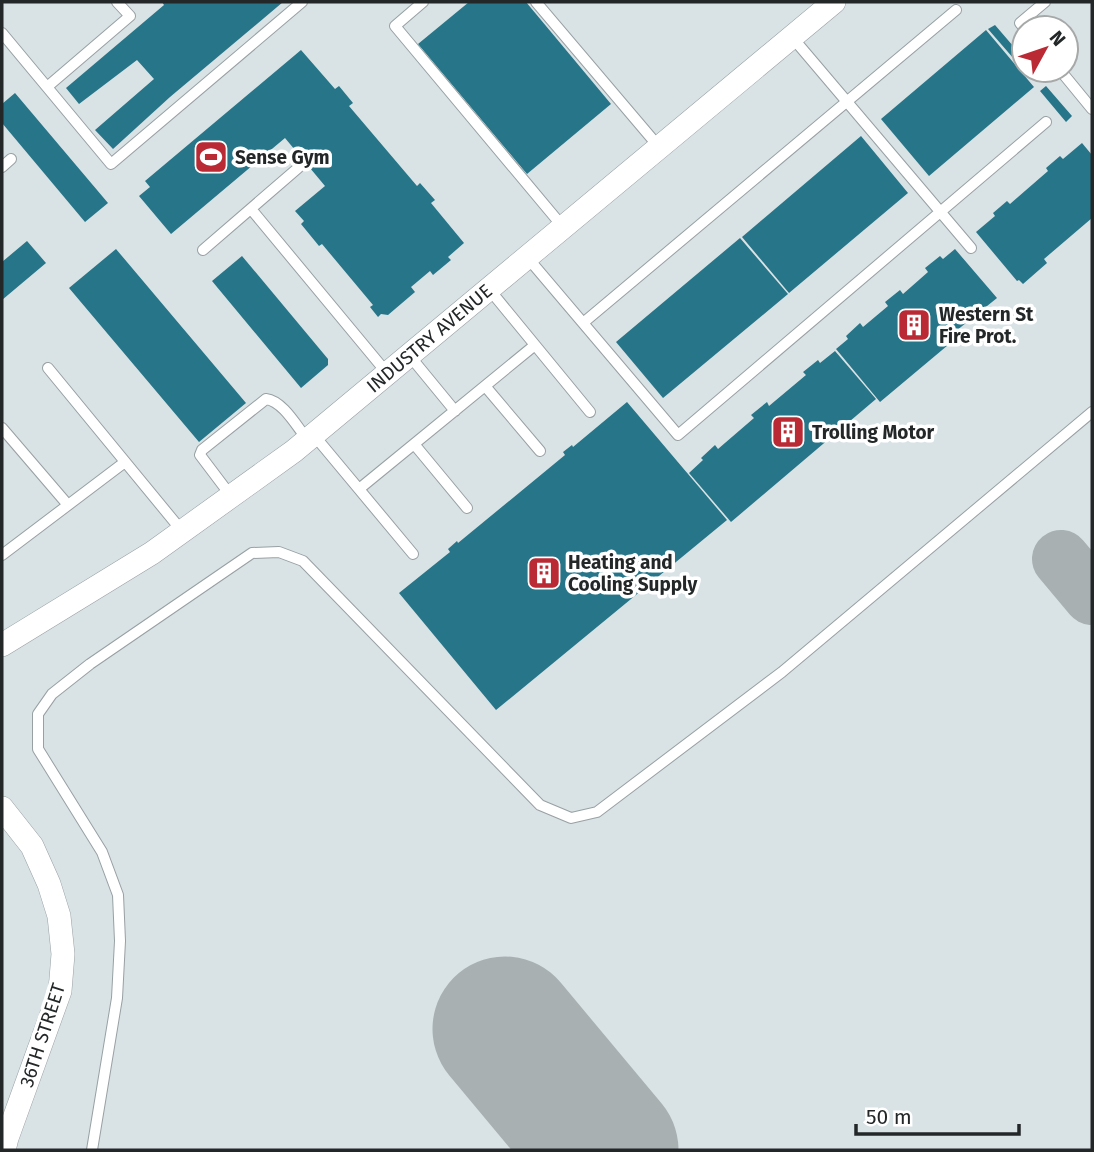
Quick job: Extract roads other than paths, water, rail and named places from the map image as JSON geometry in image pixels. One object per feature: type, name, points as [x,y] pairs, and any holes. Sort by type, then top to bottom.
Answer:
[{"type":"street","name":"INDUSTRY AVENUE","points":[[2,645],[152,554],[310,437],[834,2]]},
{"type":"street","name":"36TH STREET","points":[[2,808],[32,846],[49,884],[59,916],[63,954],[60,991],[5,1150]]},
{"type":"lane","points":[[47,87],[130,16],[117,2]]},
{"type":"lane","points":[[2,33],[111,164],[302,2]]},
{"type":"lane","points":[[423,2],[395,26],[563,227]]},
{"type":"lane","points":[[536,2],[659,148]]},
{"type":"lane","points":[[583,323],[956,10]]},
{"type":"lane","points":[[792,37],[971,248]]},
{"type":"lane","points":[[1071,84],[1092,109]]},
{"type":"lane","points":[[527,257],[678,435],[1046,122]]},
{"type":"lane","points":[[2,167],[11,159]]},
{"type":"lane","points":[[203,250],[298,169]]},
{"type":"lane","points":[[251,209],[387,373]]},
{"type":"lane","points":[[489,289],[590,412]]},
{"type":"lane","points":[[359,489],[535,345]]},
{"type":"lane","points":[[409,355],[455,411]]},
{"type":"lane","points":[[48,368],[183,531]]},
{"type":"lane","points":[[485,386],[540,451]]},
{"type":"lane","points":[[231,496],[200,455],[201,450],[266,399],[272,400],[359,489],[413,554]]},
{"type":"lane","points":[[92,1150],[117,998],[120,941],[118,895],[102,852],[38,749],[38,714],[52,694],[90,664],[252,553],[279,552],[303,561],[540,806],[571,818],[597,812],[782,672],[1092,412]]},
{"type":"lane","points":[[2,428],[68,505]]},
{"type":"lane","points":[[414,444],[467,508]]},
{"type":"lane","points":[[2,555],[125,462]]},
{"type":"place","name":"Sense Gym","points":[[211,157]]},
{"type":"place","name":"Western St Fire Prot.","points":[[914,325]]},
{"type":"place","name":"Trolling Motor","points":[[788,432]]},
{"type":"place","name":"Heating and Cooling Supply","points":[[544,573]]}]
